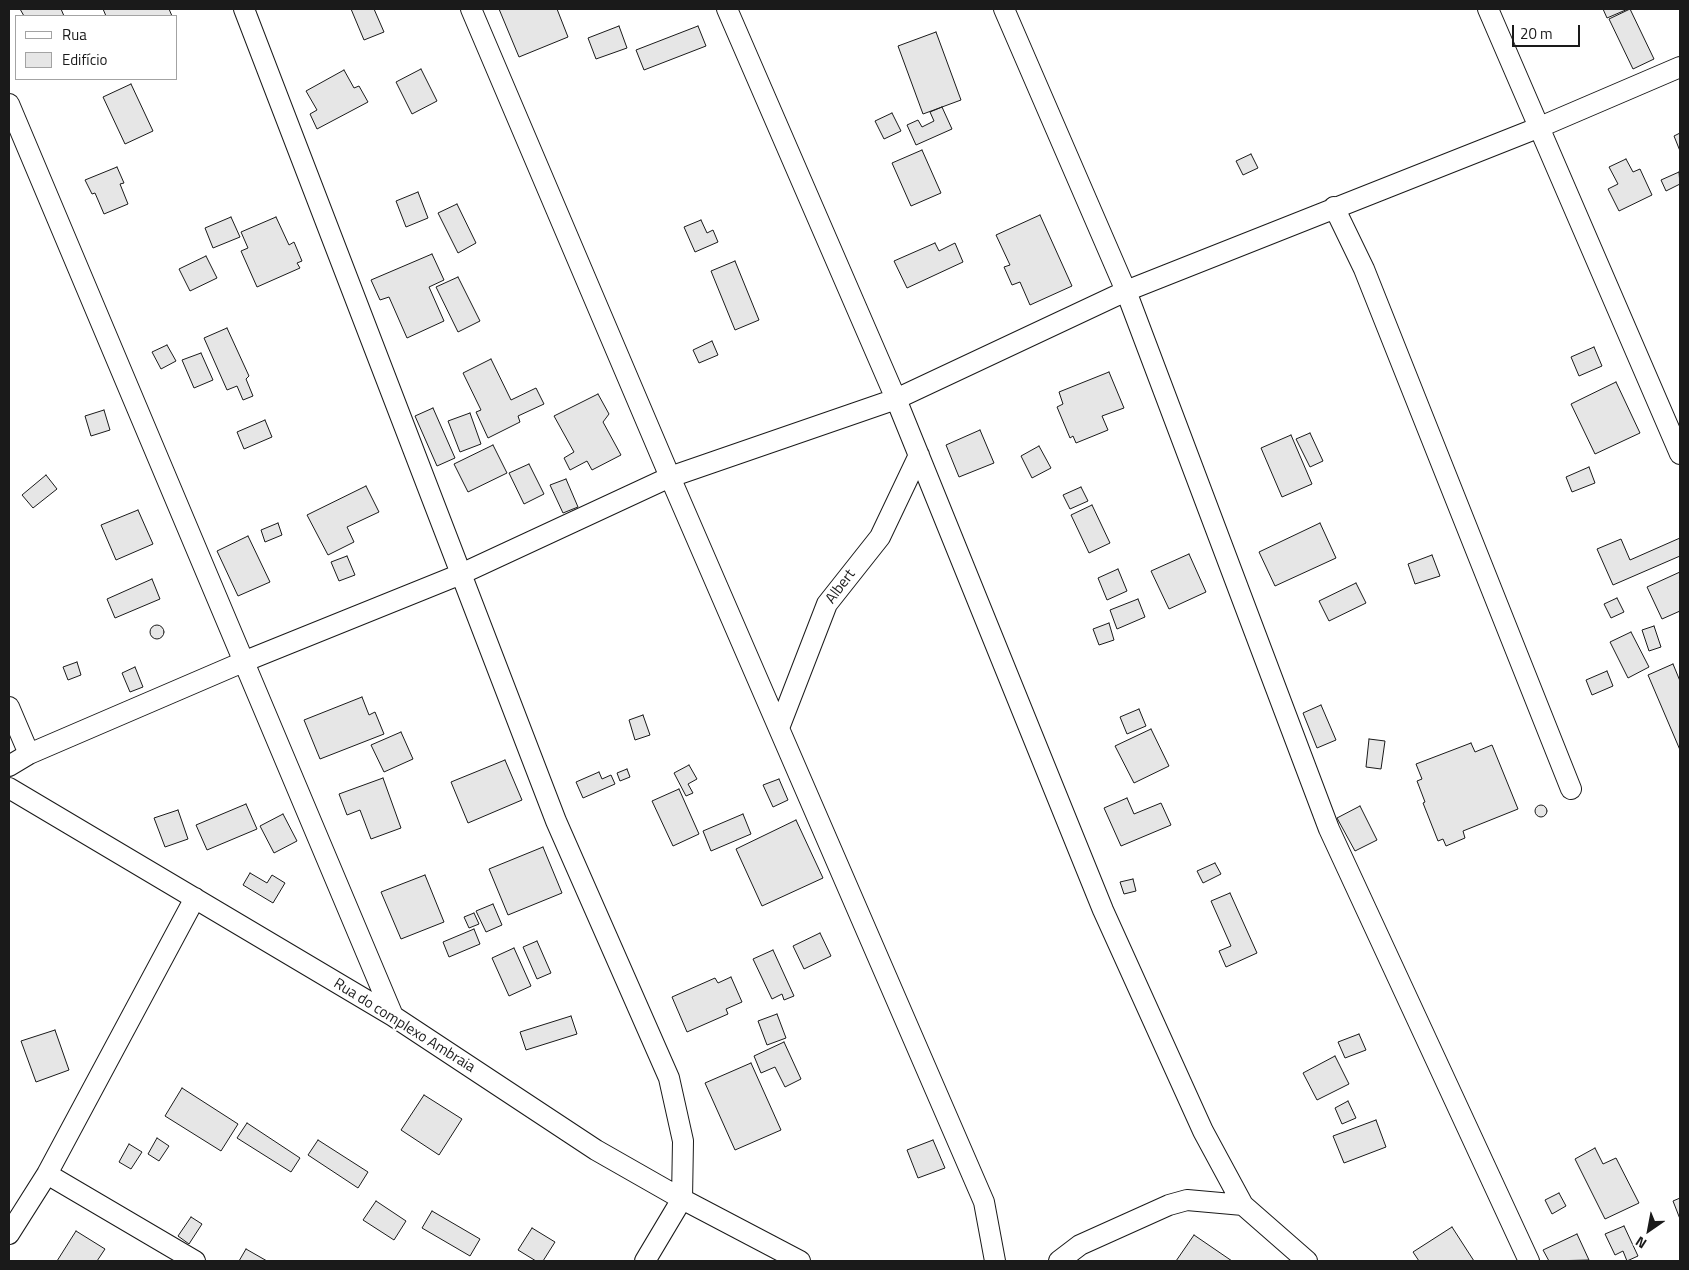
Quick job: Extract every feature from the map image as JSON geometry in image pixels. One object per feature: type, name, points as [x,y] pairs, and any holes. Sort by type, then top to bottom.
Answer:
[{"type":"street","points":[[244,9],[556,821],[668,1078],[683,1141],[682,1199],[645,1261]]},
{"type":"street","points":[[471,9],[670,476],[984,1202],[995,1261]]},
{"type":"street","points":[[727,9],[896,399],[1103,910],[1202,1131],[1243,1205],[1307,1261]]},
{"type":"street","points":[[1004,9],[1126,291],[1329,829],[1529,1261]]},
{"type":"street","points":[[1488,9],[1680,454]]},
{"type":"street","points":[[9,766],[29,754],[243,662],[461,574],[670,476],[896,399],[1126,291],[1540,127],[1680,67]]},
{"type":"street","points":[[9,104],[392,1016]]},
{"type":"street","points":[[1334,208],[1364,270],[1571,789]]},
{"type":"street","name":"Albert","points":[[779,728],[827,604],[880,537],[919,455]]},
{"type":"street","points":[[9,707],[29,754]]},
{"type":"street","name":"Rua do complexo Ambraia","points":[[9,788],[392,1016],[596,1150],[682,1199],[800,1261]]},
{"type":"street","points":[[9,1234],[47,1174],[195,898]]},
{"type":"street","points":[[47,1174],[195,1261]]},
{"type":"street","points":[[1059,1261],[1080,1245],[1169,1205],[1187,1200],[1243,1205]]},
{"type":"building","points":[[20,9],[61,9],[64,15],[23,15]]},
{"type":"building","points":[[103,9],[169,9],[172,15],[106,15]]},
{"type":"building","points":[[351,9],[374,9],[384,32],[364,40]]},
{"type":"building","points":[[499,9],[557,9],[568,37],[519,57]]},
{"type":"building","points":[[1603,9],[1628,9],[1607,18]]},
{"type":"building","points":[[1630,9],[1654,59],[1633,69],[1609,19]]},
{"type":"building","points":[[619,26],[627,48],[596,59],[588,38]]},
{"type":"building","points":[[698,26],[706,46],[644,70],[636,50]]},
{"type":"building","points":[[936,32],[961,100],[923,114],[898,46]]},
{"type":"building","points":[[421,69],[437,101],[412,114],[396,82]]},
{"type":"building","points":[[344,70],[354,88],[359,86],[368,102],[317,129],[310,114],[317,110],[306,91]]},
{"type":"building","points":[[131,84],[153,131],[125,144],[103,97]]},
{"type":"building","points":[[942,107],[952,129],[916,145],[907,125],[918,120],[922,127],[934,121],[930,112]]},
{"type":"building","points":[[892,113],[901,131],[884,139],[875,121]]},
{"type":"building","points":[[1680,133],[1680,151],[1674,136]]},
{"type":"building","points":[[922,150],[941,193],[911,206],[892,163]]},
{"type":"building","points":[[1251,154],[1258,168],[1243,175],[1236,161]]},
{"type":"building","points":[[1626,159],[1633,172],[1640,169],[1652,195],[1619,211],[1608,189],[1618,184],[1609,167]]},
{"type":"building","points":[[117,167],[124,183],[120,184],[128,204],[104,214],[95,193],[92,194],[85,180]]},
{"type":"building","points":[[1679,172],[1680,184],[1666,191],[1661,180]]},
{"type":"building","points":[[418,192],[428,218],[406,227],[396,201]]},
{"type":"building","points":[[457,204],[476,243],[458,253],[438,213]]},
{"type":"building","points":[[1040,215],[1072,286],[1030,305],[1020,282],[1012,285],[1004,267],[1010,265],[996,235]]},
{"type":"building","points":[[231,217],[240,237],[213,248],[205,228]]},
{"type":"building","points":[[276,217],[289,245],[294,242],[302,261],[297,263],[300,268],[257,287],[241,251],[248,248],[241,232]]},
{"type":"building","points":[[701,220],[707,233],[713,230],[718,242],[695,252],[684,227]]},
{"type":"building","points":[[935,243],[939,251],[955,243],[963,262],[907,288],[894,261]]},
{"type":"building","points":[[432,254],[444,280],[429,287],[444,321],[407,338],[389,297],[380,300],[371,280]]},
{"type":"building","points":[[206,256],[217,278],[190,291],[179,269]]},
{"type":"building","points":[[735,261],[759,320],[735,330],[711,271]]},
{"type":"building","points":[[458,277],[480,321],[458,332],[436,287]]},
{"type":"building","points":[[227,328],[249,376],[246,379],[253,396],[243,400],[237,386],[227,390],[204,338]]},
{"type":"building","points":[[712,341],[718,355],[699,363],[693,350]]},
{"type":"building","points":[[167,345],[176,361],[161,369],[152,352]]},
{"type":"building","points":[[1594,347],[1602,366],[1579,376],[1571,357]]},
{"type":"building","points":[[201,353],[213,380],[194,388],[182,360]]},
{"type":"building","points":[[491,359],[511,400],[536,388],[544,404],[518,416],[520,422],[488,438],[476,412],[481,410],[463,373]]},
{"type":"building","points":[[1109,372],[1124,408],[1102,416],[1108,430],[1076,443],[1073,436],[1070,438],[1057,407],[1063,404],[1059,392]]},
{"type":"building","points":[[1616,382],[1640,433],[1595,454],[1571,404]]},
{"type":"building","points":[[598,394],[609,414],[603,422],[621,455],[592,470],[587,461],[570,470],[564,458],[574,452],[554,416]]},
{"type":"building","points":[[433,408],[455,458],[437,466],[415,416]]},
{"type":"building","points":[[104,410],[110,430],[91,436],[85,416]]},
{"type":"building","points":[[470,413],[481,444],[460,452],[448,421]]},
{"type":"building","points":[[265,420],[272,437],[244,449],[237,432]]},
{"type":"building","points":[[980,430],[994,463],[959,477],[946,445]]},
{"type":"building","points":[[1310,433],[1323,461],[1310,467],[1296,439]]},
{"type":"building","points":[[1291,435],[1312,484],[1282,497],[1261,448]]},
{"type":"building","points":[[493,445],[507,473],[468,492],[454,464]]},
{"type":"building","points":[[1039,446],[1051,468],[1032,478],[1021,456]]},
{"type":"building","points":[[529,464],[544,494],[524,504],[509,473]]},
{"type":"building","points":[[1589,467],[1595,483],[1572,492],[1566,477]]},
{"type":"building","points":[[46,475],[57,489],[33,508],[22,495]]},
{"type":"building","points":[[566,479],[578,507],[563,513],[550,485]]},
{"type":"building","points":[[366,486],[379,512],[347,527],[354,542],[328,555],[307,515]]},
{"type":"building","points":[[1081,487],[1088,501],[1070,509],[1063,495]]},
{"type":"building","points":[[1092,505],[1110,543],[1089,553],[1071,515]]},
{"type":"building","points":[[138,510],[153,544],[116,560],[101,525]]},
{"type":"building","points":[[278,523],[282,535],[265,542],[261,530]]},
{"type":"building","points":[[1320,523],[1336,558],[1275,586],[1259,552]]},
{"type":"building","points":[[248,536],[270,582],[238,596],[217,551]]},
{"type":"building","points":[[1680,538],[1680,556],[1613,585],[1597,549],[1621,539],[1630,560]]},
{"type":"building","points":[[1189,554],[1206,592],[1169,609],[1151,571]]},
{"type":"building","points":[[1432,555],[1440,576],[1415,584],[1408,564]]},
{"type":"building","points":[[347,556],[355,575],[339,581],[331,562]]},
{"type":"building","points":[[1118,569],[1127,591],[1107,600],[1098,578]]},
{"type":"building","points":[[1680,572],[1680,611],[1662,619],[1647,587]]},
{"type":"building","points":[[152,579],[160,599],[115,618],[107,599]]},
{"type":"building","points":[[1356,583],[1366,603],[1329,621],[1319,601]]},
{"type":"building","points":[[1617,598],[1624,612],[1611,618],[1604,604]]},
{"type":"building","points":[[1138,599],[1145,617],[1117,629],[1110,610]]},
{"type":"building","points":[[1109,623],[1114,640],[1099,645],[1093,629]]},
{"type":"building","points":[[154,625],[160,625],[164,632],[160,639],[154,639],[150,635],[150,629]]},
{"type":"building","points":[[1654,626],[1661,647],[1649,651],[1642,630]]},
{"type":"building","points":[[1631,632],[1649,667],[1628,678],[1610,642]]},
{"type":"building","points":[[77,662],[81,675],[68,680],[63,667]]},
{"type":"building","points":[[1673,664],[1680,681],[1680,750],[1648,675]]},
{"type":"building","points":[[135,667],[143,687],[130,692],[122,673]]},
{"type":"building","points":[[1607,671],[1613,686],[1592,695],[1586,680]]},
{"type":"building","points":[[362,697],[369,715],[375,712],[384,734],[320,759],[304,720]]},
{"type":"building","points":[[1321,705],[1336,740],[1317,748],[1303,713]]},
{"type":"building","points":[[1139,709],[1146,726],[1127,734],[1120,717]]},
{"type":"building","points":[[643,715],[650,735],[635,740],[629,720]]},
{"type":"building","points":[[1151,729],[1169,766],[1134,783],[1115,746]]},
{"type":"building","points":[[401,732],[413,759],[384,772],[371,745]]},
{"type":"building","points":[[1369,739],[1385,741],[1381,769],[1366,767]]},
{"type":"building","points":[[1471,743],[1475,752],[1492,745],[1518,809],[1463,831],[1465,838],[1446,846],[1443,839],[1438,841],[1423,803],[1425,802],[1417,781],[1422,779],[1416,764]]},
{"type":"building","points":[[505,760],[522,800],[468,823],[451,782]]},
{"type":"building","points":[[689,765],[697,779],[688,784],[693,793],[686,796],[674,773]]},
{"type":"building","points":[[627,769],[630,777],[620,781],[617,773]]},
{"type":"building","points":[[599,772],[602,779],[611,775],[615,784],[583,798],[576,782]]},
{"type":"building","points":[[383,778],[401,828],[371,839],[360,810],[347,815],[339,794]]},
{"type":"building","points":[[779,779],[788,800],[773,807],[763,785]]},
{"type":"building","points":[[679,789],[699,834],[673,846],[652,801]]},
{"type":"building","points":[[1127,798],[1134,814],[1161,803],[1171,825],[1121,846],[1104,808]]},
{"type":"building","points":[[246,804],[257,829],[207,850],[196,825]]},
{"type":"building","points":[[1541,805],[1547,811],[1541,817],[1535,811]]},
{"type":"building","points":[[1360,806],[1377,840],[1355,851],[1337,818]]},
{"type":"building","points":[[178,810],[188,839],[165,847],[154,818]]},
{"type":"building","points":[[283,814],[297,841],[274,853],[260,826]]},
{"type":"building","points":[[743,814],[751,834],[711,851],[703,831]]},
{"type":"building","points":[[796,820],[823,878],[762,906],[736,849]]},
{"type":"building","points":[[543,847],[562,893],[508,915],[489,869]]},
{"type":"building","points":[[1215,863],[1221,874],[1203,883],[1197,871]]},
{"type":"building","points":[[250,873],[267,883],[272,875],[285,883],[273,903],[243,885]]},
{"type":"building","points":[[425,875],[444,922],[401,939],[381,892]]},
{"type":"building","points":[[1133,879],[1136,891],[1124,894],[1120,882]]},
{"type":"building","points":[[1230,893],[1257,953],[1226,967],[1219,951],[1231,946],[1211,901]]},
{"type":"building","points":[[493,904],[502,925],[486,932],[476,911]]},
{"type":"building","points":[[474,913],[479,924],[469,928],[464,917]]},
{"type":"building","points":[[474,929],[480,944],[449,957],[443,942]]},
{"type":"building","points":[[820,933],[831,956],[804,969],[793,946]]},
{"type":"building","points":[[537,941],[551,973],[537,979],[523,947]]},
{"type":"building","points":[[514,948],[531,986],[509,996],[492,958]]},
{"type":"building","points":[[773,950],[794,996],[784,1000],[782,994],[772,999],[753,959]]},
{"type":"building","points":[[731,977],[742,1002],[726,1009],[728,1014],[687,1032],[672,997],[715,978],[718,983]]},
{"type":"building","points":[[777,1014],[786,1038],[767,1045],[758,1021]]},
{"type":"building","points":[[571,1016],[577,1034],[526,1050],[520,1032]]},
{"type":"building","points":[[55,1030],[69,1070],[36,1082],[21,1041]]},
{"type":"building","points":[[1359,1034],[1366,1050],[1345,1058],[1338,1042]]},
{"type":"building","points":[[784,1042],[801,1079],[785,1087],[775,1067],[761,1073],[754,1056]]},
{"type":"building","points":[[1335,1056],[1349,1084],[1317,1100],[1303,1073]]},
{"type":"building","points":[[751,1063],[781,1130],[735,1150],[705,1083]]},
{"type":"building","points":[[182,1088],[238,1124],[221,1151],[165,1116]]},
{"type":"building","points":[[424,1095],[462,1119],[439,1155],[401,1130]]},
{"type":"building","points":[[1348,1101],[1356,1118],[1342,1124],[1335,1108]]},
{"type":"building","points":[[1376,1120],[1386,1147],[1344,1163],[1333,1136]]},
{"type":"building","points":[[247,1123],[300,1158],[291,1172],[237,1138]]},
{"type":"building","points":[[157,1138],[169,1146],[159,1161],[148,1154]]},
{"type":"building","points":[[318,1140],[368,1172],[358,1188],[308,1155]]},
{"type":"building","points":[[933,1140],[945,1168],[918,1178],[907,1150]]},
{"type":"building","points":[[129,1144],[142,1152],[131,1169],[119,1162]]},
{"type":"building","points":[[1595,1148],[1603,1164],[1616,1158],[1639,1203],[1605,1219],[1575,1159]]},
{"type":"building","points":[[1559,1193],[1566,1206],[1552,1214],[1545,1200]]},
{"type":"building","points":[[1680,1198],[1680,1219],[1673,1201]]},
{"type":"building","points":[[376,1201],[406,1221],[394,1240],[363,1220]]},
{"type":"building","points":[[432,1211],[480,1239],[470,1256],[422,1228]]},
{"type":"building","points":[[191,1217],[202,1224],[189,1244],[178,1236]]},
{"type":"building","points":[[1624,1226],[1638,1256],[1627,1261],[1623,1251],[1615,1255],[1605,1234]]},
{"type":"building","points":[[1452,1227],[1474,1261],[1419,1261],[1413,1252]]},
{"type":"building","points":[[532,1228],[555,1242],[543,1261],[536,1261],[518,1250]]},
{"type":"building","points":[[76,1231],[105,1249],[97,1261],[57,1261]]},
{"type":"building","points":[[1577,1234],[1589,1260],[1549,1261],[1543,1250]]},
{"type":"building","points":[[1194,1235],[1232,1261],[1176,1261]]},
{"type":"building","points":[[246,1249],[267,1261],[239,1261]]}]
